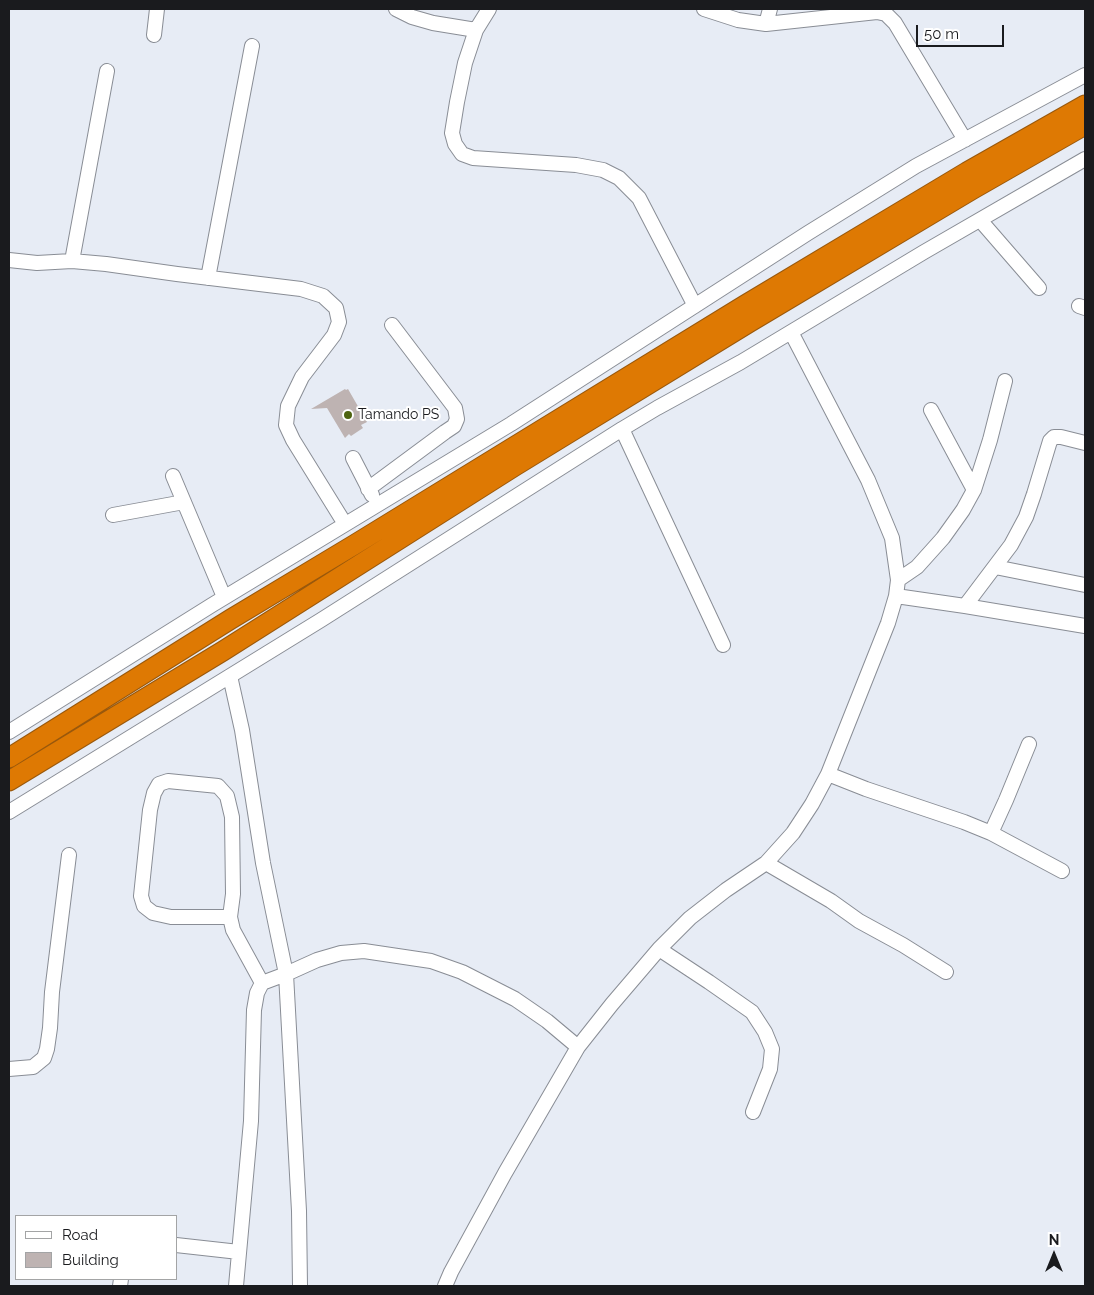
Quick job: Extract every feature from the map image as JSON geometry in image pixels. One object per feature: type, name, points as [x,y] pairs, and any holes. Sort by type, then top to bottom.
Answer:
[{"type":"highway","points":[[9,758],[231,619],[753,300],[967,172],[1085,105]]},
{"type":"highway","points":[[9,781],[223,651],[515,466],[742,327],[956,199],[1085,125]]},
{"type":"street","points":[[154,35],[157,9]]},
{"type":"street","points":[[396,9],[412,17],[433,23],[476,30]]},
{"type":"street","points":[[489,9],[476,30],[465,63],[452,133],[455,144],[462,154],[473,158],[576,165],[603,170],[619,178],[639,198],[695,306]]},
{"type":"street","points":[[704,9],[738,20],[766,24],[891,12],[895,23],[965,140]]},
{"type":"street","points":[[766,24],[770,9]]},
{"type":"street","points":[[208,278],[252,46]]},
{"type":"street","points":[[72,261],[107,71]]},
{"type":"street","points":[[9,732],[224,597],[512,424],[808,232],[916,166],[1085,75]]},
{"type":"street","points":[[9,812],[330,614],[622,429],[741,362],[1085,159]]},
{"type":"street","points":[[980,220],[1039,288]]},
{"type":"street","points":[[9,260],[37,263],[72,261],[106,264],[301,289],[323,296],[336,308],[339,322],[334,336],[302,377],[288,406],[286,425],[293,440],[345,524]]},
{"type":"street","points":[[368,489],[454,426],[457,419],[455,408],[392,325]]},
{"type":"street","points":[[445,1286],[505,1173],[578,1047],[659,949],[690,918],[726,890],[766,863],[794,833],[828,774],[888,623],[896,596],[898,580],[892,538],[868,480],[791,332]]},
{"type":"street","points":[[898,580],[917,567],[944,538],[974,490],[990,440],[1005,381]]},
{"type":"street","points":[[930,410],[974,490]]},
{"type":"street","points":[[622,429],[723,645]]},
{"type":"street","points":[[965,606],[1011,545],[1026,517],[1050,440],[1054,437],[1061,437],[1085,443]]},
{"type":"street","points":[[353,458],[368,489],[378,504]]},
{"type":"street","points":[[173,476],[224,597]]},
{"type":"street","points":[[113,514],[184,502]]},
{"type":"street","points":[[994,567],[1085,585]]},
{"type":"street","points":[[896,596],[1085,626]]},
{"type":"street","points":[[230,676],[242,730],[263,863],[286,974],[299,1211],[300,1286]]},
{"type":"street","points":[[991,833],[1029,744]]},
{"type":"street","points":[[828,774],[991,833],[1062,871]]},
{"type":"street","points":[[230,917],[171,917],[153,913],[144,906],[141,896],[150,810],[154,793],[159,784],[168,781],[218,786],[227,796],[232,817],[233,894],[230,917],[233,930],[262,982]]},
{"type":"street","points":[[9,1069],[33,1067],[44,1058],[47,1049],[69,855]]},
{"type":"street","points":[[766,863],[946,972]]},
{"type":"street","points":[[659,949],[752,1012],[765,1032],[772,1049],[770,1069],[753,1112]]},
{"type":"street","points":[[236,1286],[252,1121],[254,1010],[257,993],[262,982],[341,953],[364,951],[431,962],[462,972],[515,998],[578,1047]]},
{"type":"street","points":[[178,1245],[240,1252]]},
{"type":"building","name":"Tamando PS","points":[[348,389],[367,422],[361,425],[363,428],[351,436],[349,434],[345,438],[327,408],[311,409]]},
{"type":"place","name":"Tamando PS","points":[[348,415]]}]
